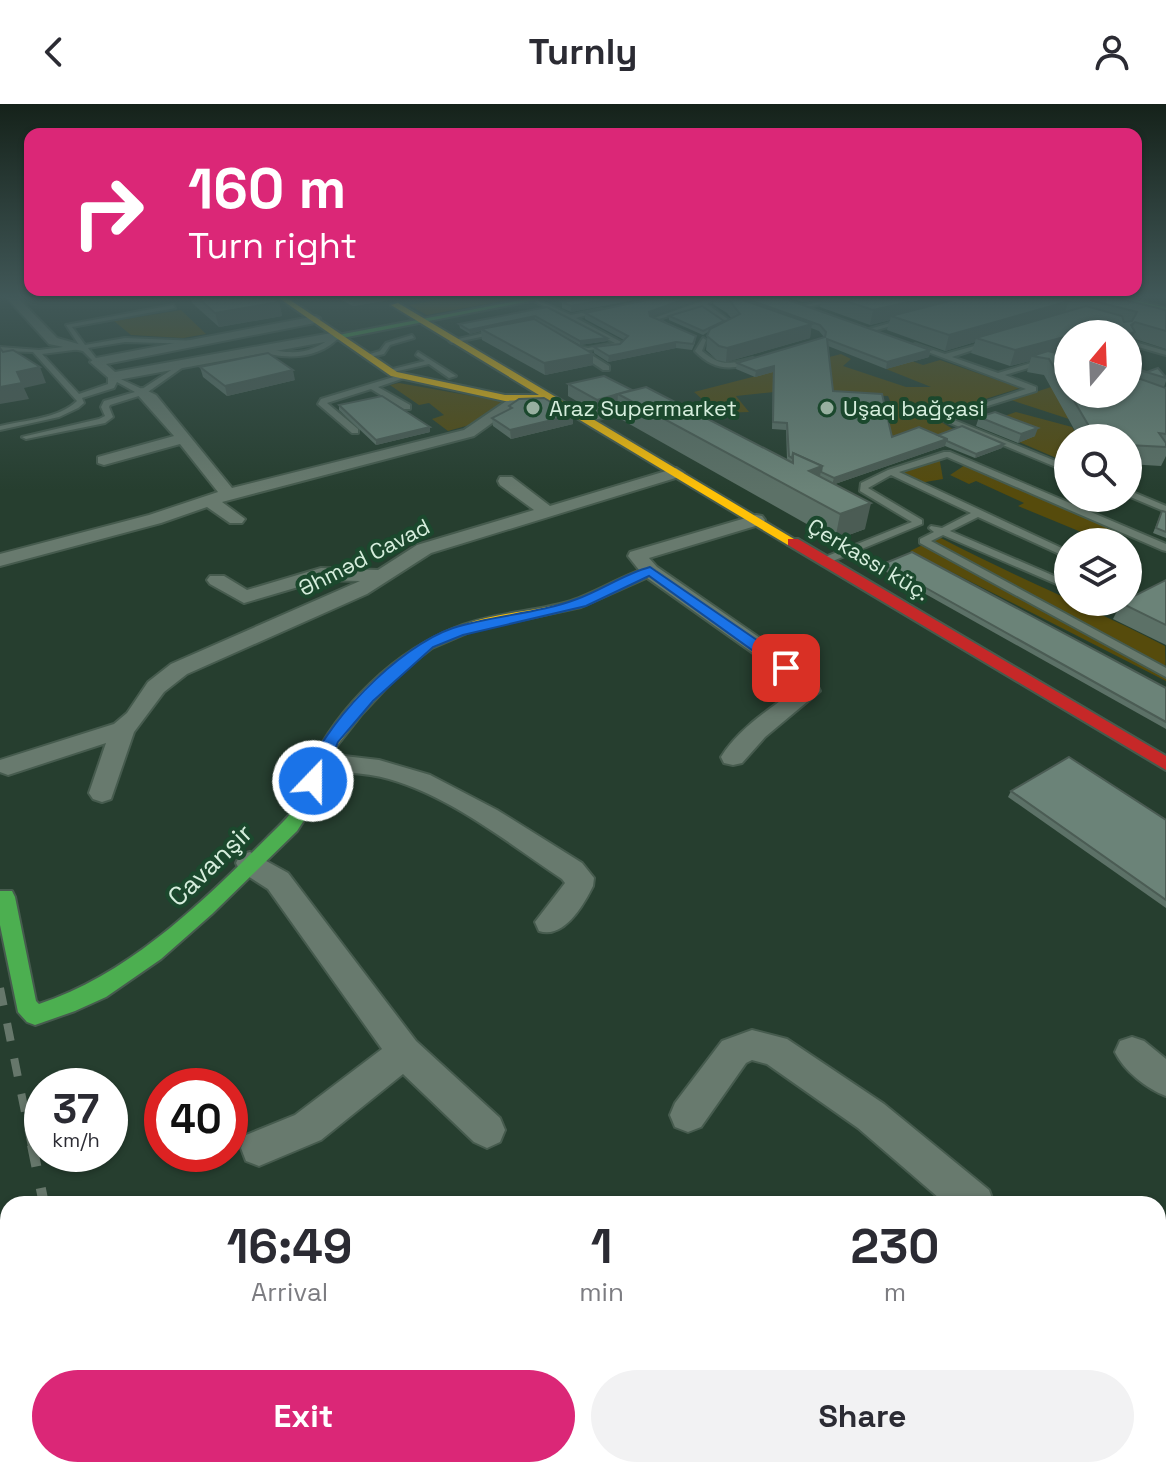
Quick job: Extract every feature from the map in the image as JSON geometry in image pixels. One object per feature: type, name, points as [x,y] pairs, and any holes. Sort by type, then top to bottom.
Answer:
[{"type":"street","points":[[96,362],[112,377],[195,362]]},
{"type":"street","points":[[376,362],[396,374],[517,400],[546,397]]},
{"type":"street","name":"Çerkassı küç.","points":[[487,362],[1166,764]]},
{"type":"street","points":[[142,392],[151,398],[185,438],[228,494]]},
{"type":"street","points":[[0,560],[155,519],[228,494],[469,433],[517,400]]},
{"type":"street","points":[[104,460],[185,438]]},
{"type":"street","name":"Əhməd Cavad","points":[[102,793],[123,729],[135,718],[156,687],[179,669],[342,598],[424,549],[676,473]]},
{"type":"street","points":[[506,481],[547,512]]},
{"type":"street","points":[[210,501],[236,519]]},
{"type":"street","points":[[733,757],[756,731],[809,691],[804,679],[650,571],[637,556],[756,520]]},
{"type":"street","name":"Cavanşir","points":[[5,897],[26,1005],[35,1015],[50,1013],[107,988],[149,958],[299,815],[308,800],[318,761],[331,739],[367,697],[427,644],[458,631],[581,603],[650,571]]},
{"type":"street","points":[[217,580],[244,597],[321,574],[381,576]]},
{"type":"street","points":[[8,766],[123,729]]},
{"type":"street","points":[[318,761],[374,767],[401,774],[464,804],[572,871],[580,878],[579,886],[550,922]]},
{"type":"street","points":[[250,863],[278,881],[404,1052],[487,1130]]},
{"type":"street","points":[[688,1115],[734,1052],[752,1045],[775,1050],[871,1116],[966,1196]]},
{"type":"street","points":[[259,1148],[308,1128],[404,1052]]},
{"type":"street","points":[[1132,1052],[1166,1080]]},
{"type":"lane","points":[[0,428],[70,411],[80,404],[78,397],[47,362]]},
{"type":"lane","points":[[355,431],[322,404],[327,399],[373,387],[396,374],[431,362]]},
{"type":"lane","points":[[431,362],[452,376]]},
{"type":"lane","points":[[597,362],[606,368]]},
{"type":"lane","points":[[711,362],[730,367],[748,362]]},
{"type":"lane","points":[[962,362],[1033,389],[942,418],[1054,463]]},
{"type":"lane","points":[[998,375],[1043,362]]},
{"type":"lane","points":[[1043,362],[1054,365]]},
{"type":"lane","points":[[26,437],[102,421],[109,417],[105,407],[107,403],[142,392],[184,364]]},
{"type":"lane","points":[[78,397],[111,386],[114,384],[112,377]]},
{"type":"lane","points":[[112,377],[142,392]]},
{"type":"lane","points":[[373,387],[407,407]]},
{"type":"lane","points":[[586,420],[650,403]]},
{"type":"lane","points":[[23,411],[30,421]]},
{"type":"lane","points":[[1054,580],[919,522],[863,489],[864,485],[940,455],[954,455],[1166,548]]},
{"type":"lane","points":[[891,472],[1054,548]]},
{"type":"lane","points":[[857,498],[880,498]]},
{"type":"lane","points":[[1142,499],[1166,509]]},
{"type":"lane","points":[[978,513],[924,541],[1166,673]]},
{"type":"lane","points":[[824,561],[919,522]]},
{"type":"shaded area","points":[[810,362],[847,362],[843,366],[906,387],[931,387],[886,369],[909,362],[923,365],[946,362],[1020,388],[931,416],[968,438],[830,465],[882,406],[892,405],[888,396],[774,392],[736,396],[749,412],[718,413],[694,392]]},
{"type":"shaded area","points":[[399,383],[506,402],[473,424],[448,431],[432,419],[444,415],[429,403],[419,405],[390,385]]},
{"type":"shaded area","points":[[1051,387],[1054,388],[1054,408],[1142,408],[1142,398],[1166,406],[1069,419],[1011,400]]},
{"type":"shaded area","points":[[1016,412],[1061,424],[1054,424],[1054,457],[1019,442],[993,420]]},
{"type":"shaded area","points":[[939,456],[943,479],[914,484],[892,474]]},
{"type":"shaded area","points":[[968,463],[1054,501],[1054,512],[1080,512],[1116,528],[1071,528],[1018,506],[1024,503],[976,481],[969,484],[950,475]]},
{"type":"shaded area","points":[[939,537],[1054,592],[1054,616],[1105,616],[1165,646],[1166,681],[910,551]]},
{"type":"building","points":[[0,362],[32,362],[40,367],[17,372],[22,383],[0,387]]},
{"type":"building","points":[[224,362],[281,362],[293,370],[225,386],[200,367]]},
{"type":"building","points":[[830,362],[833,391],[882,394],[892,437],[919,427],[947,439],[834,478],[821,472],[822,466],[793,453],[792,458],[789,456],[787,423],[773,422],[774,366],[756,371],[737,363]]},
{"type":"building","points":[[1158,368],[1166,378],[1142,371],[1142,370]]},
{"type":"building","points":[[604,376],[632,390],[597,400],[568,384]]},
{"type":"building","points":[[1142,380],[1166,388],[1166,434],[1159,433],[1166,447],[1142,446],[1142,424],[1088,424],[1078,408],[1142,408]]},
{"type":"building","points":[[646,387],[793,463],[793,453],[822,466],[809,471],[871,503],[840,514],[618,394]]},
{"type":"building","points":[[382,396],[430,427],[376,440],[339,405]]},
{"type":"building","points":[[544,398],[573,415],[510,430],[492,418],[512,408],[509,406],[519,399]]},
{"type":"building","points":[[995,412],[1038,428],[1021,434],[979,417]]},
{"type":"building","points":[[962,426],[1004,444],[976,454],[938,435]]},
{"type":"building","points":[[1162,511],[1166,512],[1166,532],[1156,528]]},
{"type":"building","points":[[912,552],[1166,688],[1166,722],[883,564]]},
{"type":"building","points":[[1166,580],[1166,625],[1142,613],[1142,592]]},
{"type":"building","points":[[1069,757],[1166,820],[1166,900],[1011,791]]},
{"type":"railway","points":[[0,988],[24,1107]]},
{"type":"railway","points":[[37,1172],[42,1196]]},
{"type":"traffic: fast","points":[[5,897],[26,1005],[35,1015],[67,1004],[126,973],[205,909],[295,820],[305,804],[316,773]]},
{"type":"traffic: slow","points":[[377,362],[394,374],[505,398],[541,398]]},
{"type":"traffic: slow","points":[[491,362],[793,542]]},
{"type":"traffic: slow","points":[[316,773],[327,746],[355,711],[397,668],[427,645],[470,627],[576,604],[650,571]]},
{"type":"traffic: jam","points":[[793,542],[1166,764]]},
{"type":"place","name":"Araz Supermarket","points":[[533,408]]},
{"type":"place","name":"Uşaq bağçasi","points":[[827,408]]},
{"type":"route","points":[[313,781],[318,761],[331,739],[367,697],[427,644],[458,631],[581,603],[650,571],[786,668]]}]
